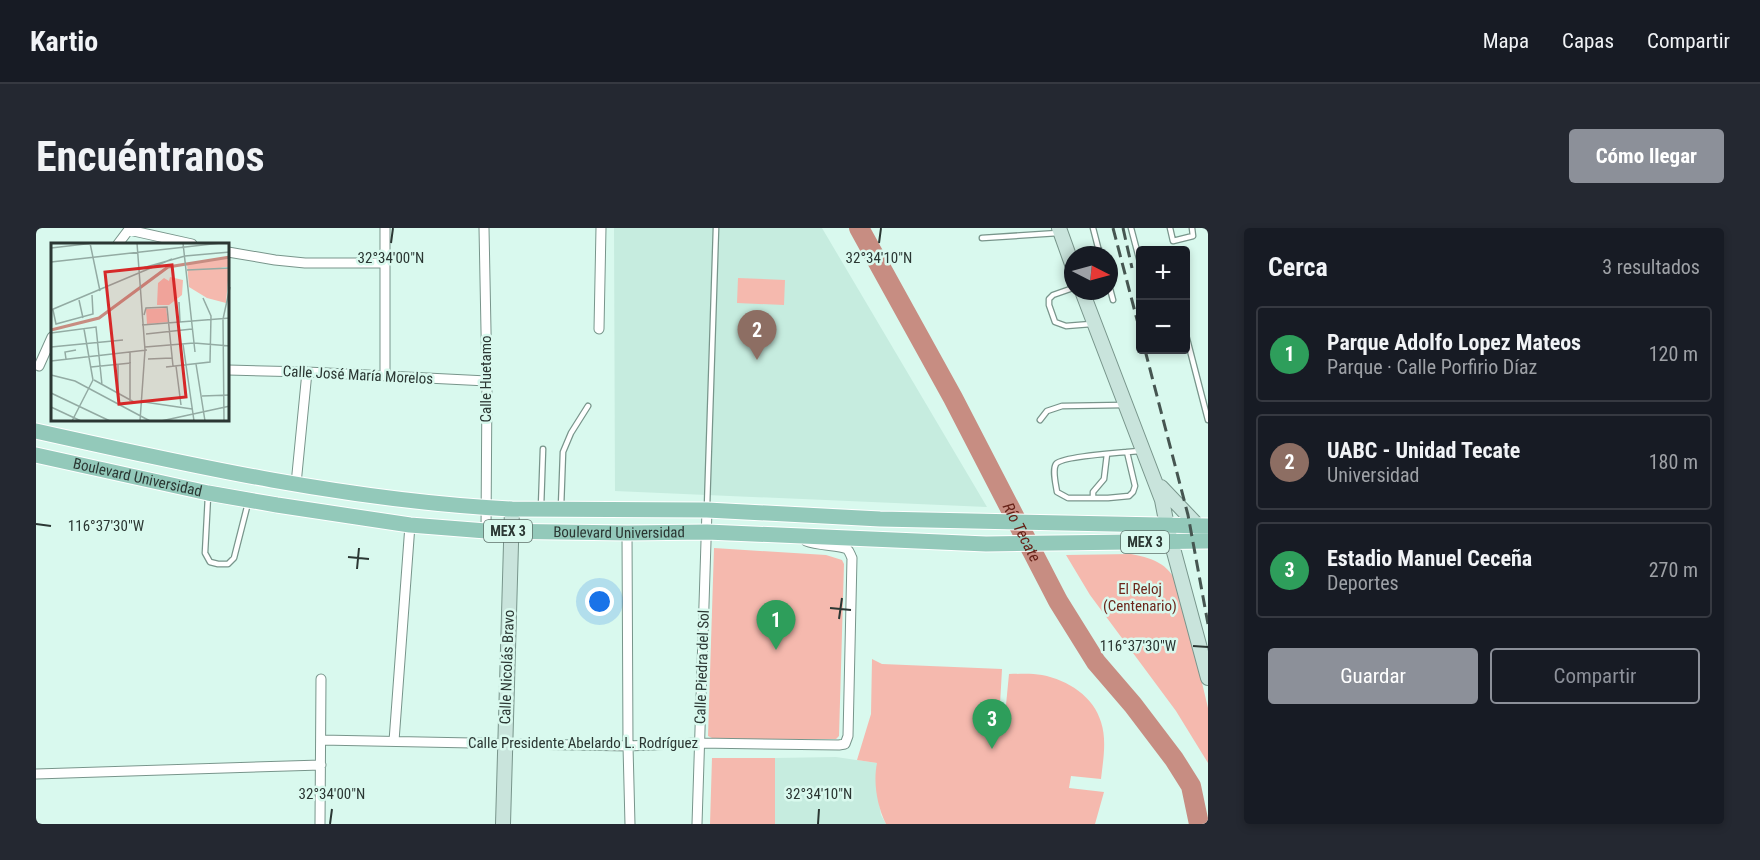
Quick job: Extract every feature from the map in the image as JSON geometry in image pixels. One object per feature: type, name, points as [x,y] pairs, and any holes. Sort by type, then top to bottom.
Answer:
[{"type":"main road","points":[[1060,230],[1066,246]]},
{"type":"main road","points":[[1086,300],[1162,500],[1208,678]]},
{"type":"main road","name":"Boulevard Universidad","points":[[36,431],[250,477],[395,500],[485,508],[541,510],[707,510],[880,519],[1167,526],[1206,535]]},
{"type":"main road","name":"Boulevard Universidad","points":[[36,455],[248,500],[410,525],[486,531],[707,532],[986,544],[1171,542],[1206,535]]},
{"type":"main road","points":[[208,493],[210,485],[219,478],[250,477]]},
{"type":"main road","points":[[1156,483],[1206,535]]},
{"type":"main road","name":"Calle Nicolás Bravo","points":[[503,824],[512,509]]},
{"type":"street","points":[[385,228],[385,376]]},
{"type":"street","name":"Calle Huetamo","points":[[484,228],[487,381],[486,531]]},
{"type":"street","points":[[599,329],[602,228]]},
{"type":"street","points":[[119,243],[129,229],[188,243]]},
{"type":"street","points":[[230,252],[305,263],[385,263]]},
{"type":"street","points":[[39,366],[51,339]]},
{"type":"street","name":"Calle José María Morelos","points":[[230,370],[487,381]]},
{"type":"street","points":[[296,484],[307,372]]},
{"type":"street","name":"Calle Piedra del Sol","points":[[697,824],[707,510]]},
{"type":"street","points":[[394,741],[410,525]]},
{"type":"street","points":[[627,533],[630,824]]},
{"type":"street","name":"Calle Presidente Abelardo L. Rodríguez","points":[[321,740],[628,746],[699,743],[845,744],[848,736],[852,558],[847,550],[809,542],[798,535]]},
{"type":"street","points":[[320,824],[321,679]]},
{"type":"street","points":[[36,774],[321,765]]},
{"type":"lane","points":[[707,510],[717,228]]},
{"type":"lane","points":[[1093,228],[1098,246]]},
{"type":"lane","points":[[1131,228],[1136,247]]},
{"type":"lane","points":[[1170,228],[1173,241],[1193,236],[1192,228]]},
{"type":"lane","points":[[982,237],[1060,230]]},
{"type":"lane","points":[[1064,291],[1049,299],[1055,322],[1066,326],[1095,323]]},
{"type":"lane","points":[[1190,353],[1208,420]]},
{"type":"lane","points":[[1040,420],[1047,411],[1062,406],[1126,405]]},
{"type":"lane","points":[[561,510],[564,452],[588,406]]},
{"type":"lane","points":[[541,510],[543,449]]},
{"type":"lane","points":[[1127,452],[1135,486],[1129,496],[1068,498],[1057,492],[1056,464],[1059,461],[1074,457],[1127,452],[1144,451]]},
{"type":"lane","points":[[1093,498],[1093,492],[1104,479],[1107,454]]},
{"type":"lane","points":[[208,493],[205,553],[210,562],[218,564],[228,564],[234,558],[248,500]]},
{"type":"shaded area","points":[[614,228],[822,228],[987,507],[615,491]]},
{"type":"shaded area","points":[[836,757],[877,763],[879,803],[881,815],[886,824],[775,824],[775,758]]},
{"type":"green space","points":[[738,278],[785,280],[784,305],[737,303]]},
{"type":"green space","points":[[714,548],[826,555],[842,560],[844,564],[839,736],[836,739],[714,739],[708,736]]},
{"type":"green space","name":"El Reloj (Centenario)","points":[[1131,554],[1162,564],[1172,575],[1180,590],[1208,708],[1208,763],[1176,711],[1090,595],[1066,555]]},
{"type":"green space","points":[[872,659],[882,664],[1002,669],[1000,705],[1006,705],[1009,674],[1052,677],[1079,691],[1098,713],[1101,722],[1104,743],[1101,779],[1071,776],[1069,788],[1104,792],[1095,824],[886,824],[877,794],[875,778],[877,763],[857,760],[871,714]]},
{"type":"green space","points":[[712,758],[775,758],[775,824],[710,824]]},
{"type":"waterway","name":"Río Tecate","points":[[859,228],[953,398],[1058,601],[1096,662],[1133,705],[1174,759],[1191,786],[1199,824]]},
{"type":"railway","points":[[1113,228],[1136,316]]},
{"type":"railway","points":[[1123,228],[1132,268]]},
{"type":"railway","points":[[1146,354],[1188,515],[1208,624]]},
{"type":"place","name":"UABC - Unidad Tecate","points":[[757,360]]},
{"type":"place","name":"Parque Adolfo Lopez Mateos","points":[[776,650]]},
{"type":"place","name":"Estadio Manuel Ceceña","points":[[992,749]]}]
